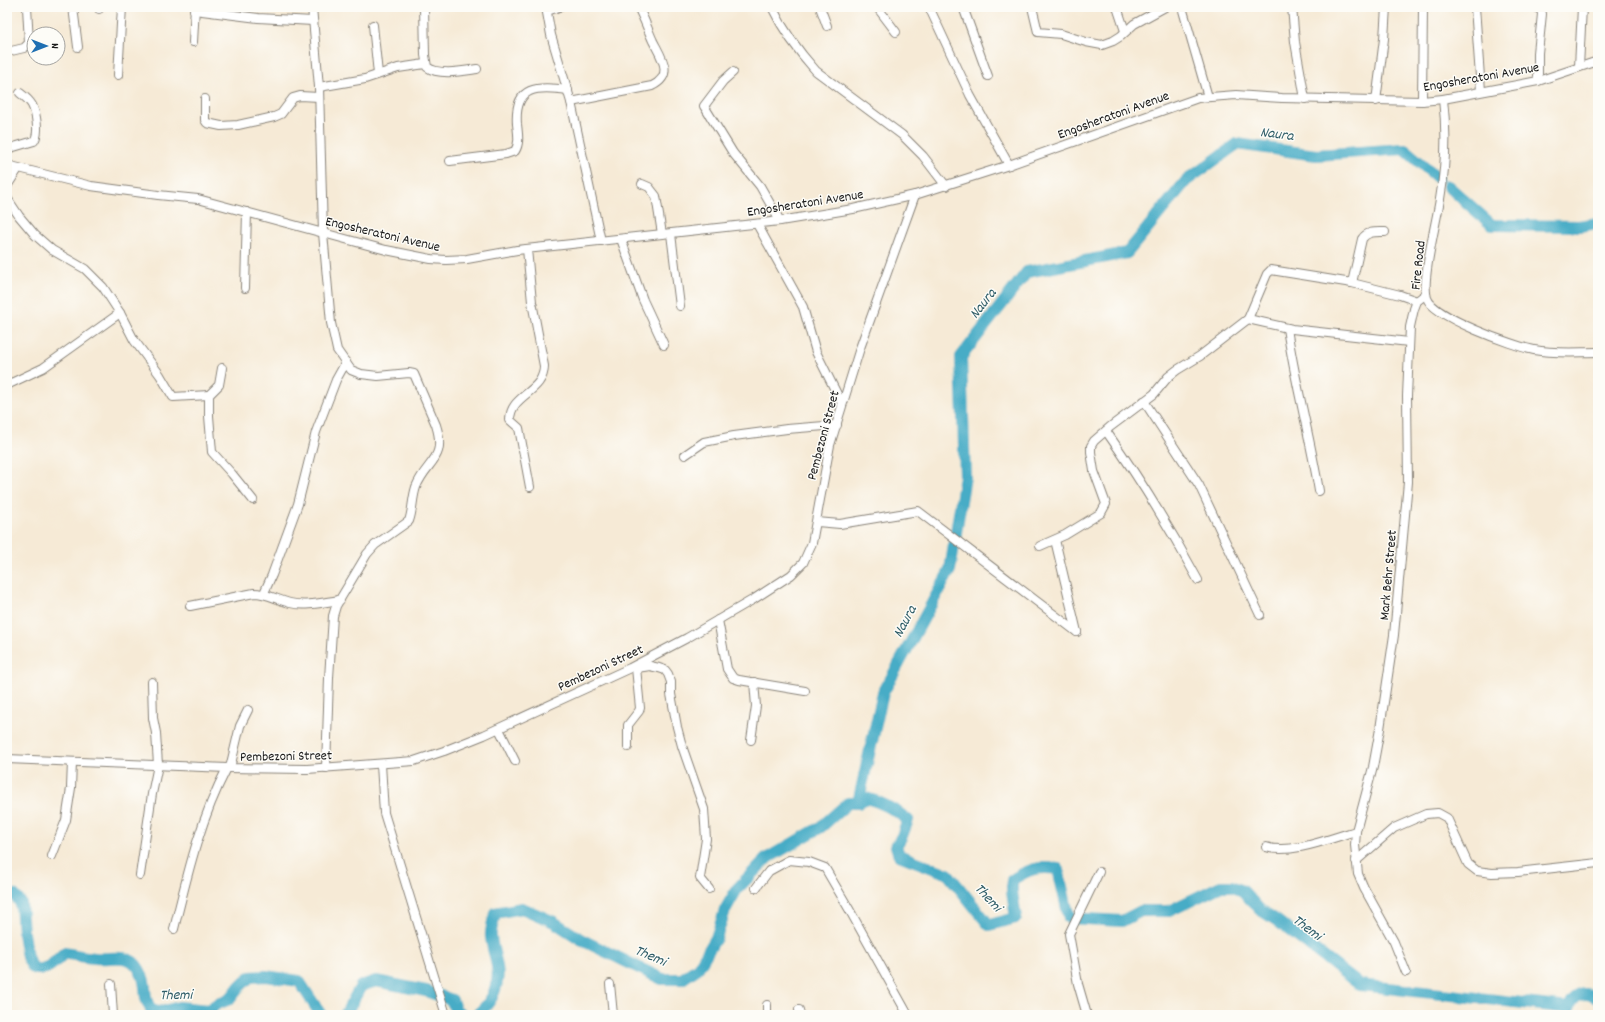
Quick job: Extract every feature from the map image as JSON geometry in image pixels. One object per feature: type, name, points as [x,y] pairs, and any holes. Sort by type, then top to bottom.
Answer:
[{"type":"street","points":[[7,52],[24,48],[29,42],[27,7]]},
{"type":"street","points":[[73,7],[78,47]]},
{"type":"street","points":[[118,75],[122,7]]},
{"type":"street","points":[[312,7],[319,86],[323,233],[331,323],[337,350],[351,370],[366,375],[378,376],[409,373],[414,374],[439,433],[440,449],[437,456],[423,474],[416,487],[413,498],[412,515],[409,522],[375,545],[336,606],[332,628],[326,768]]},
{"type":"street","points":[[424,7],[425,64],[430,69],[435,71],[454,73],[477,69]]},
{"type":"street","points":[[559,7],[546,9],[551,35],[571,102],[600,241]]},
{"type":"street","points":[[571,102],[652,86],[659,83],[665,70],[664,62],[638,7]]},
{"type":"street","points":[[772,7],[784,29],[816,71],[902,135],[923,156],[946,186]]},
{"type":"street","points":[[820,7],[827,26]]},
{"type":"street","points":[[877,7],[896,32]]},
{"type":"street","points":[[929,7],[964,83],[1009,165]]},
{"type":"street","points":[[963,7],[988,76]]},
{"type":"street","points":[[1032,7],[1038,32],[1062,34],[1086,42],[1102,45],[1114,41],[1147,15],[1165,7]]},
{"type":"street","points":[[1118,7],[1125,31]]},
{"type":"street","points":[[1182,7],[1208,97]]},
{"type":"street","points":[[1292,7],[1295,42],[1305,98]]},
{"type":"street","points":[[1376,101],[1384,39],[1386,7]]},
{"type":"street","points":[[1422,101],[1423,7]]},
{"type":"street","points":[[1475,7],[1481,91]]},
{"type":"street","points":[[1535,7],[1541,10],[1542,14],[1538,53],[1538,81]]},
{"type":"street","points":[[1579,67],[1582,7]]},
{"type":"street","points":[[193,42],[195,9],[258,18],[313,21]]},
{"type":"street","points":[[373,25],[378,74]]},
{"type":"street","name":"Engosheratoni Avenue","points":[[7,165],[18,169],[91,186],[198,199],[323,233],[431,259],[467,259],[527,249],[757,224],[853,209],[915,195],[946,186],[1198,98],[1236,95],[1376,101],[1422,101],[1443,99],[1538,81],[1598,61]]},
{"type":"street","points":[[319,86],[365,79],[398,68],[425,64]]},
{"type":"street","points":[[733,72],[723,81],[704,106],[732,153],[760,186],[780,221]]},
{"type":"street","points":[[450,162],[499,156],[515,151],[518,145],[516,119],[518,103],[523,94],[533,89],[548,88],[568,90]]},
{"type":"street","points":[[7,148],[34,140],[36,138],[36,123],[33,106],[20,93]]},
{"type":"street","points":[[205,99],[205,120],[207,123],[221,126],[252,123],[278,116],[291,99],[295,97],[319,97]]},
{"type":"street","name":"Fire Road","points":[[1443,99],[1446,126],[1445,170],[1428,268],[1426,294],[1430,304],[1442,313],[1511,344],[1546,351],[1598,352]]},
{"type":"street","points":[[7,186],[18,169]]},
{"type":"street","points":[[642,184],[649,187],[656,196],[662,234]]},
{"type":"street","name":"Pembezoni Street","points":[[7,759],[228,768],[307,769],[414,761],[499,729],[570,695],[633,668],[718,620],[791,575],[804,563],[812,543],[830,445],[842,404],[860,348],[915,195]]},
{"type":"street","points":[[7,198],[19,216],[35,235],[62,256],[85,269],[103,287],[120,313],[134,340],[160,375],[173,396],[209,396]]},
{"type":"street","points":[[246,288],[247,212]]},
{"type":"street","points":[[757,224],[803,307],[816,352],[842,404]]},
{"type":"street","points":[[1352,284],[1364,235],[1370,232],[1386,232]]},
{"type":"street","points":[[671,234],[680,306]]},
{"type":"street","points":[[621,238],[630,267],[664,345]]},
{"type":"street","points":[[527,249],[532,302],[544,366],[544,375],[537,385],[514,407],[510,414],[510,420],[519,428],[530,487]]},
{"type":"street","points":[[1040,546],[1065,536],[1105,509],[1106,504],[1094,470],[1090,452],[1094,441],[1154,394],[1168,377],[1200,356],[1248,319],[1267,274],[1271,270],[1352,284],[1400,295],[1417,301],[1426,294]]},
{"type":"street","name":"Mark Behr Street","points":[[1406,972],[1394,942],[1364,888],[1358,874],[1356,861],[1356,831],[1373,767],[1388,681],[1394,635],[1408,482],[1406,445],[1409,342],[1414,309],[1417,301]]},
{"type":"street","points":[[7,385],[43,368],[120,313]]},
{"type":"street","points":[[1248,319],[1287,328],[1409,342]]},
{"type":"street","points":[[1287,328],[1293,369],[1312,448],[1319,491]]},
{"type":"street","points":[[264,593],[298,504],[316,432],[336,380],[346,362]]},
{"type":"street","points":[[222,368],[222,377],[219,385],[209,396],[212,452],[253,500]]},
{"type":"street","points":[[1144,401],[1198,485],[1260,615]]},
{"type":"street","points":[[685,455],[704,442],[734,436],[787,429],[837,425]]},
{"type":"street","points":[[1106,431],[1162,516],[1198,580]]},
{"type":"street","points":[[817,522],[840,524],[918,511],[1078,632],[1055,540]]},
{"type":"street","points":[[190,606],[254,593],[264,593],[291,603],[306,605],[340,600]]},
{"type":"street","points":[[718,620],[725,659],[729,674],[732,678],[805,691]]},
{"type":"street","points":[[628,747],[628,725],[640,708],[633,668],[650,666],[659,668],[668,674],[671,682],[671,694],[677,727],[704,809],[706,839],[700,878],[709,889]]},
{"type":"street","points":[[140,875],[152,794],[158,765],[156,733],[153,718],[152,682]]},
{"type":"street","points":[[751,740],[756,706],[754,682]]},
{"type":"street","points":[[174,928],[201,826],[209,805],[228,768],[240,726],[248,710]]},
{"type":"street","points":[[499,729],[515,761]]},
{"type":"street","points":[[52,856],[66,820],[71,788],[72,762]]},
{"type":"street","points":[[381,764],[384,813],[446,1015]]},
{"type":"street","points":[[1356,861],[1394,828],[1426,814],[1438,813],[1447,818],[1468,864],[1477,871],[1492,873],[1518,872],[1598,863]]},
{"type":"street","points":[[1266,848],[1295,848],[1356,831]]},
{"type":"street","points":[[756,888],[770,871],[789,860],[809,862],[825,868],[908,1015]]},
{"type":"street","points":[[1087,1015],[1078,984],[1069,934],[1099,872]]},
{"type":"street","points":[[111,984],[113,1015]]},
{"type":"street","points":[[610,984],[613,1015]]},
{"type":"street","points":[[767,1006],[767,1015]]},
{"type":"waterway","name":"Naura","points":[[858,803],[883,693],[950,570],[965,476],[961,357],[1027,272],[1127,253],[1186,181],[1237,144],[1316,155],[1404,149],[1438,178]]},
{"type":"waterway","name":"Naura","points":[[1448,186],[1492,225],[1579,226],[1598,223]]},
{"type":"waterway","name":"Themi","points":[[476,1015],[487,1005],[496,988],[498,973],[491,934],[495,913],[522,908],[554,922],[582,940],[662,979],[682,979],[698,968],[716,938],[725,910],[737,889],[766,859],[821,827],[848,803],[858,803],[866,798],[888,807],[908,820],[902,836],[896,846],[899,855],[948,874],[989,925],[1016,918],[1012,892],[1012,880],[1024,873],[1039,868],[1058,869],[1069,918],[1122,921],[1141,911],[1169,911],[1221,886],[1231,886],[1243,891],[1259,909],[1276,920],[1360,985],[1569,1008],[1571,1003],[1580,995],[1589,994],[1598,999]]},
{"type":"waterway","name":"Themi","points":[[7,894],[14,895],[21,903],[23,933],[27,957],[33,968],[46,968],[54,963],[64,953],[83,957],[128,959],[138,967],[142,975],[148,1004],[151,1009],[162,1012],[179,1007],[208,1010],[217,1004],[230,999],[240,986],[250,977],[266,976],[299,981],[321,1015]]},
{"type":"waterway","name":"Themi","points":[[345,1015],[361,986],[376,981],[426,991],[452,1000],[455,1010],[461,1015]]}]
